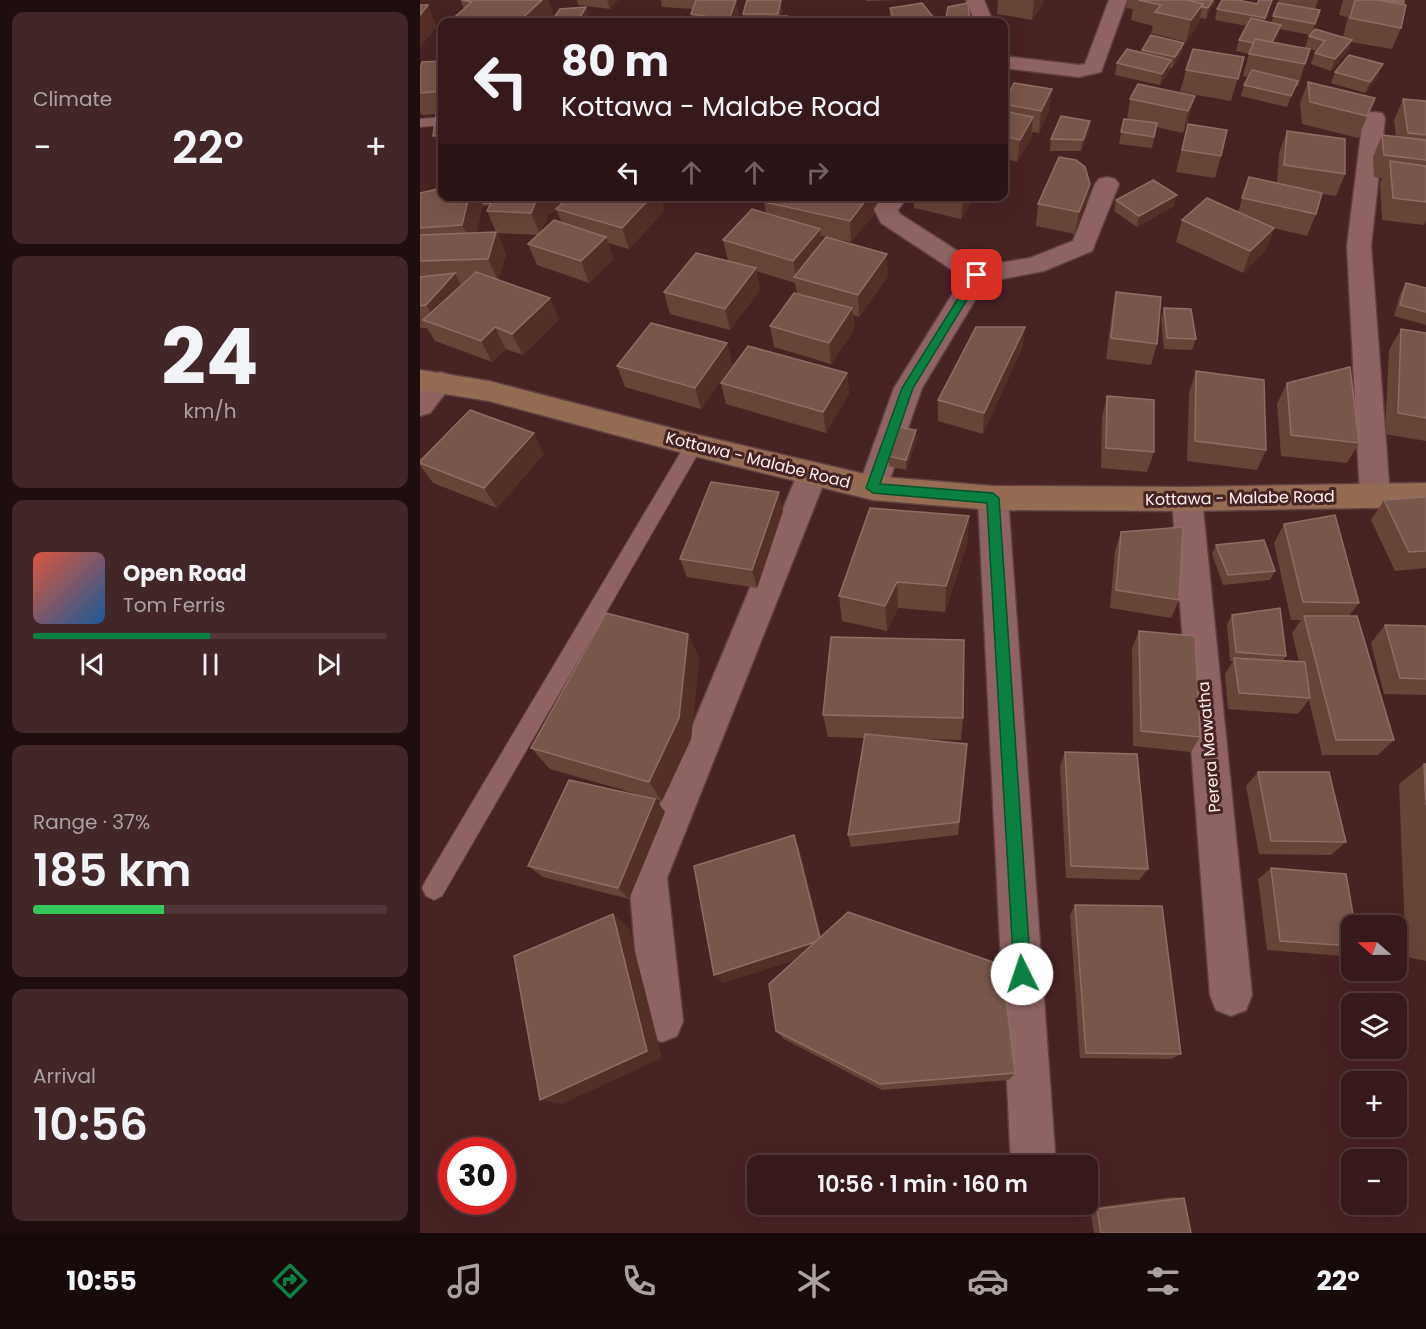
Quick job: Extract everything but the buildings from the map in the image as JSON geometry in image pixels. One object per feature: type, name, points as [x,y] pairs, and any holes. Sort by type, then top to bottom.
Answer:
[{"type":"street","points":[[975,0],[982,18]]},
{"type":"street","points":[[1008,62],[1079,71],[1094,68],[1118,0]]},
{"type":"street","points":[[1374,118],[1359,246],[1375,496]]},
{"type":"street","points":[[893,201],[886,209],[889,218],[977,275],[1035,265],[1083,246],[1107,184]]},
{"type":"street","points":[[420,203],[443,201]]},
{"type":"street","points":[[873,488],[908,388],[977,275]]},
{"type":"street","points":[[420,406],[430,381]]},
{"type":"street","name":"Kottawa - Malabe Road","points":[[430,381],[489,391],[812,475],[873,488],[993,498],[1186,499],[1426,495]]},
{"type":"street","points":[[662,1021],[648,878],[812,475]]},
{"type":"street","points":[[993,498],[1033,1155]]},
{"type":"street","name":"Perera Mawatha","points":[[1186,499],[1230,995]]},
{"type":"lane","points":[[420,123],[438,122]]},
{"type":"lane","points":[[434,888],[694,445]]},
{"type":"route","points":[[977,275],[908,388],[873,488],[993,498],[1022,974]]}]
